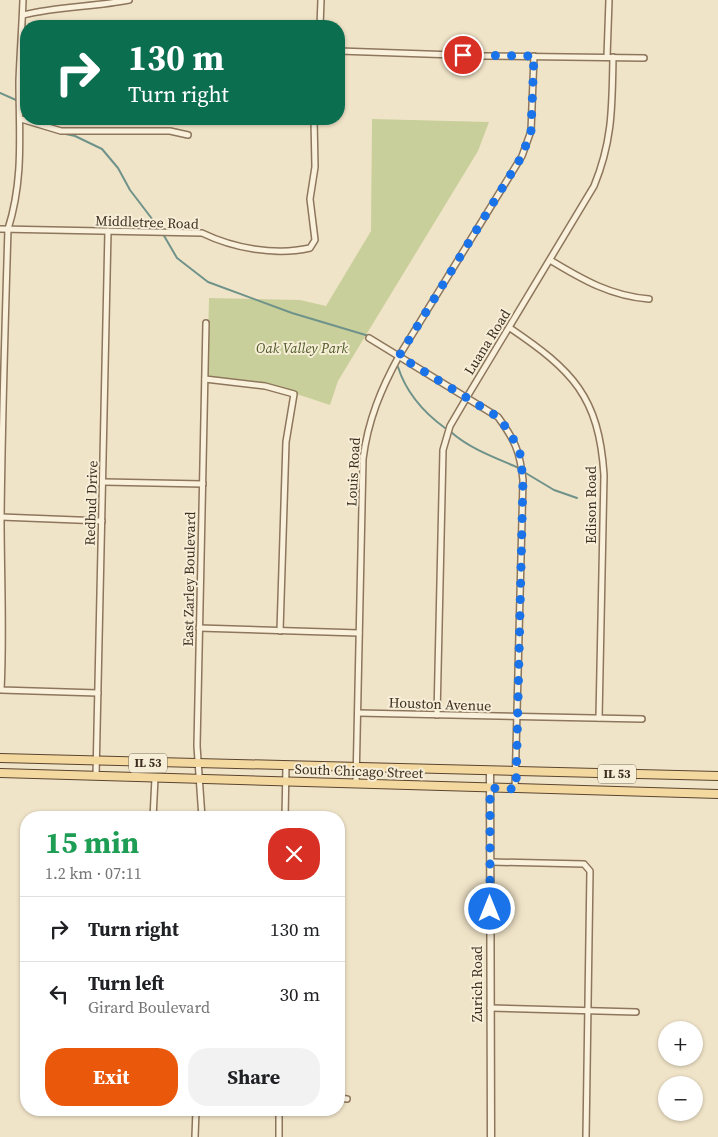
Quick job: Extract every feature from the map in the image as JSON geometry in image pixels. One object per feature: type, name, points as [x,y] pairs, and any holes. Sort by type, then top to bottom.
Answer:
[{"type":"main road","name":"South Chicago Street","points":[[0,758],[718,776]]},
{"type":"main road","name":"South Chicago Street","points":[[0,773],[718,794]]},
{"type":"street","points":[[23,0],[23,20]]},
{"type":"street","points":[[23,15],[49,8],[101,6],[130,0]]},
{"type":"street","points":[[320,20],[322,0]]},
{"type":"street","name":"Luana Road","points":[[437,716],[443,450],[450,426],[594,186],[605,161],[612,116],[609,0]]},
{"type":"street","points":[[345,51],[644,58]]},
{"type":"street","name":"Louis Road","points":[[356,783],[363,459],[366,434],[376,401],[399,356],[522,156],[531,131],[534,56]]},
{"type":"street","points":[[21,125],[15,208],[8,229],[2,330],[0,602],[4,640],[1,690],[98,693]]},
{"type":"street","points":[[41,125],[61,131],[170,131],[188,134]]},
{"type":"street","name":"Middletree Road","points":[[0,229],[202,233],[222,243],[241,248],[300,250],[310,248],[315,240],[310,199],[315,167],[314,125]]},
{"type":"street","name":"Redbud Drive","points":[[96,776],[104,482],[108,232]]},
{"type":"street","points":[[550,260],[596,287],[632,298],[650,299]]},
{"type":"street","name":"East Zarley Boulevard","points":[[202,811],[197,746],[206,323]]},
{"type":"street","name":"Edison Road","points":[[510,328],[547,353],[566,371],[581,391],[589,408],[602,448],[604,475],[599,718]]},
{"type":"street","points":[[369,338],[498,417],[511,434],[520,454],[523,480],[516,789]]},
{"type":"street","points":[[205,379],[265,386],[294,394],[286,442],[280,631]]},
{"type":"street","points":[[104,482],[203,484]]},
{"type":"street","points":[[1,517],[102,521]]},
{"type":"street","points":[[200,628],[359,633]]},
{"type":"street","name":"Houston Avenue","points":[[358,712],[437,716],[642,719]]},
{"type":"street","points":[[285,811],[286,766]]},
{"type":"street","name":"Zurich Road","points":[[490,771],[490,1137]]},
{"type":"street","points":[[153,811],[154,778]]},
{"type":"street","points":[[491,862],[584,864],[590,871],[586,1137]]},
{"type":"street","points":[[490,1008],[636,1012]]},
{"type":"street","points":[[195,1137],[196,1116]]},
{"type":"street","points":[[279,1116],[279,1137]]},
{"type":"green space","name":"Oak Valley Park","points":[[372,119],[489,122],[478,151],[338,381],[330,405],[255,383],[207,377],[209,298],[300,300],[326,306],[371,231]]},
{"type":"waterway","points":[[0,93],[16,100]]},
{"type":"waterway","points":[[61,133],[75,136],[102,149],[118,168],[130,190],[159,228]]},
{"type":"waterway","points":[[163,234],[177,258],[208,282],[292,313],[369,336]]},
{"type":"waterway","points":[[398,367],[401,376],[416,401],[445,428]]},
{"type":"waterway","points":[[451,432],[475,448],[519,468]]},
{"type":"waterway","points":[[524,472],[554,490],[577,498]]},
{"type":"route","points":[[463,55],[534,56],[534,110],[531,131],[522,156],[399,356],[498,417],[511,434],[520,454],[523,480],[516,789],[490,788],[490,909]]}]
